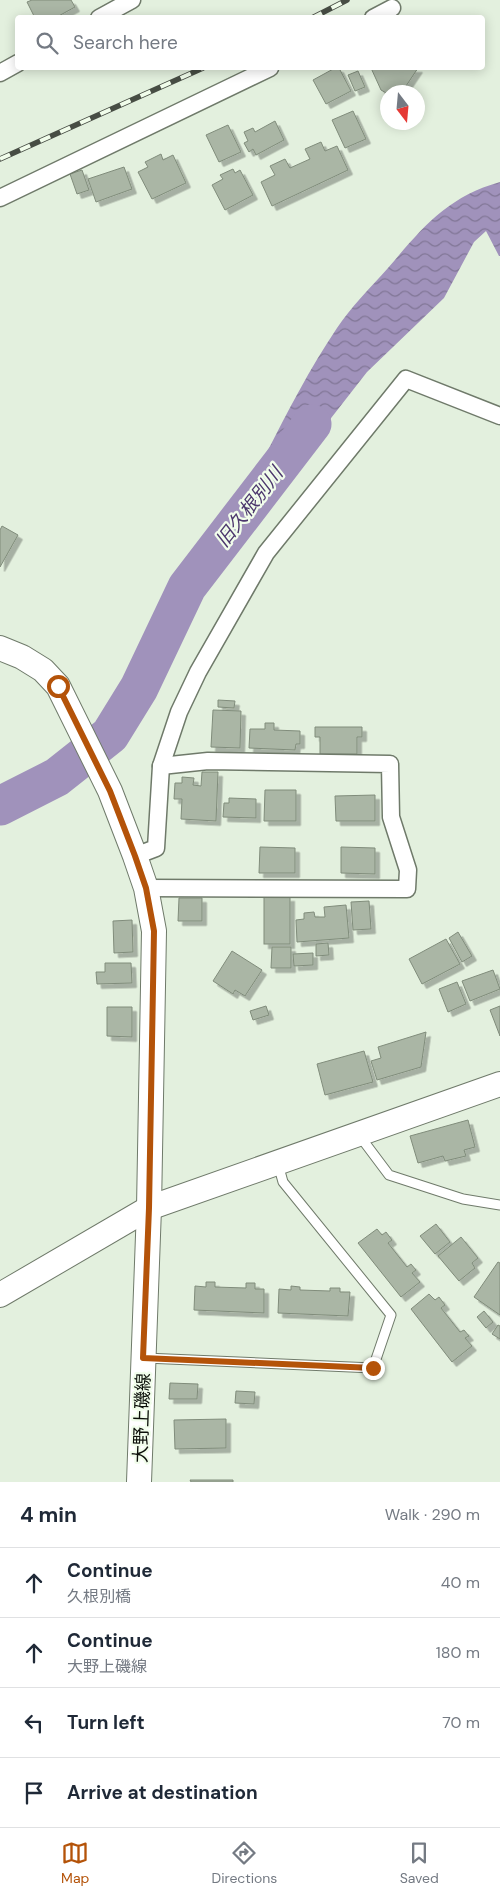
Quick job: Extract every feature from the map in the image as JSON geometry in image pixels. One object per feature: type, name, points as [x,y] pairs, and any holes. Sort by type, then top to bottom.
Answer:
[{"type":"main road","name":"大野上磯線","points":[[0,648],[22,657],[43,670],[58,686],[110,791],[146,888],[154,931],[149,1208],[140,1482]]},
{"type":"main road","points":[[0,1295],[149,1208],[500,1084]]},
{"type":"street","points":[[100,11],[132,0]]},
{"type":"street","points":[[378,15],[392,8]]},
{"type":"street","points":[[0,73],[15,65]]},
{"type":"street","points":[[0,198],[266,70]]},
{"type":"street","points":[[135,856],[156,848],[162,766],[179,712],[198,672],[266,553],[406,379],[500,416]]},
{"type":"street","points":[[146,888],[407,888],[408,870],[391,817],[390,764],[208,761],[162,766]]},
{"type":"lane","points":[[357,1133],[389,1174],[463,1199],[500,1205]]},
{"type":"lane","points":[[143,1358],[373,1368],[391,1315],[283,1182],[277,1162]]},
{"type":"water","points":[[500,182],[500,256],[486,231],[474,242],[444,298],[367,372],[289,472],[266,454],[318,359],[337,328],[355,305],[413,239],[437,215],[465,196]]},
{"type":"building","points":[[32,0],[71,0],[75,7],[60,15],[34,15],[27,2]]},
{"type":"building","points":[[331,70],[340,70],[351,91],[326,104],[313,80]]},
{"type":"building","points":[[372,70],[417,70],[407,85],[380,85],[380,88]]},
{"type":"building","points":[[358,71],[365,87],[355,91],[348,75]]},
{"type":"building","points":[[353,111],[366,139],[345,148],[332,120]]},
{"type":"building","points":[[275,121],[284,140],[256,155],[253,149],[249,152],[244,143],[248,141],[244,132],[253,128],[255,132]]},
{"type":"building","points":[[228,125],[241,152],[219,162],[206,135]]},
{"type":"building","points":[[321,142],[325,151],[337,146],[348,170],[272,206],[261,182],[275,175],[270,166],[285,159],[290,168],[310,159],[305,149]]},
{"type":"building","points":[[161,154],[163,160],[173,155],[186,183],[152,199],[138,172],[148,167],[145,162]]},
{"type":"building","points":[[124,167],[132,189],[96,202],[88,179]]},
{"type":"building","points":[[233,169],[235,173],[240,170],[253,195],[225,210],[212,185],[223,179],[220,175]]},
{"type":"building","points":[[82,170],[89,190],[77,194],[70,174]]},
{"type":"building","points":[[2,526],[18,535],[0,567],[0,530]]},
{"type":"building","points":[[218,700],[235,701],[234,708],[218,707]]},
{"type":"building","points":[[213,710],[241,711],[240,748],[211,747]]},
{"type":"building","points":[[265,723],[274,723],[274,730],[300,731],[300,744],[296,744],[295,750],[249,748],[250,729],[265,729]]},
{"type":"building","points":[[315,727],[362,727],[362,737],[357,737],[357,754],[320,754],[320,737],[315,737]]},
{"type":"building","points":[[202,772],[218,772],[216,821],[181,819],[182,799],[174,799],[175,783],[182,783],[182,777],[194,778],[193,785],[201,786]]},
{"type":"building","points":[[265,790],[296,790],[296,821],[264,821]]},
{"type":"building","points":[[375,795],[375,821],[336,821],[335,796]]},
{"type":"building","points":[[229,798],[256,799],[256,818],[223,817],[224,803],[229,803]]},
{"type":"building","points":[[260,847],[295,848],[295,873],[259,873]]},
{"type":"building","points":[[341,847],[375,848],[375,874],[341,873]]},
{"type":"building","points":[[264,897],[290,897],[290,944],[264,944]]},
{"type":"building","points":[[179,898],[202,898],[202,921],[178,921]]},
{"type":"building","points":[[369,901],[371,929],[353,930],[351,902]]},
{"type":"building","points":[[346,905],[349,938],[297,942],[296,920],[304,919],[304,913],[314,912],[315,917],[325,917],[324,907]]},
{"type":"building","points":[[132,920],[133,952],[114,953],[113,921]]},
{"type":"building","points":[[458,932],[472,956],[462,962],[449,938]]},
{"type":"building","points":[[446,939],[460,964],[422,984],[409,959]]},
{"type":"building","points":[[328,943],[329,955],[316,956],[316,944]]},
{"type":"building","points":[[272,947],[291,947],[291,968],[271,968]]},
{"type":"building","points":[[232,951],[262,970],[245,996],[235,990],[233,994],[213,981]]},
{"type":"building","points":[[313,953],[313,965],[294,966],[293,954]]},
{"type":"building","points":[[105,963],[131,963],[132,983],[97,984],[96,972],[105,972]]},
{"type":"building","points":[[493,970],[500,989],[470,1001],[462,981]]},
{"type":"building","points":[[457,982],[466,1004],[448,1012],[439,989]]},
{"type":"building","points":[[266,1006],[269,1015],[253,1020],[250,1011]]},
{"type":"building","points":[[500,1006],[500,1036],[490,1010]]},
{"type":"building","points":[[107,1007],[132,1007],[132,1037],[107,1036]]},
{"type":"building","points":[[426,1032],[421,1067],[377,1080],[371,1061],[381,1058],[378,1047]]},
{"type":"building","points":[[364,1051],[373,1082],[325,1095],[317,1064]]},
{"type":"building","points":[[468,1120],[475,1147],[464,1150],[466,1156],[445,1161],[443,1156],[418,1163],[410,1136]]},
{"type":"building","points":[[436,1224],[450,1242],[435,1254],[420,1236]]},
{"type":"building","points":[[377,1229],[382,1235],[386,1232],[392,1240],[388,1243],[407,1267],[411,1264],[416,1270],[412,1273],[420,1282],[401,1297],[358,1243]]},
{"type":"building","points":[[461,1237],[478,1258],[472,1263],[475,1268],[459,1281],[438,1256]]},
{"type":"building","points":[[498,1262],[500,1263],[500,1315],[474,1297]]},
{"type":"building","points":[[206,1282],[215,1282],[215,1287],[246,1288],[246,1283],[255,1283],[255,1289],[264,1289],[264,1313],[194,1310],[195,1286],[206,1287]]},
{"type":"building","points":[[291,1286],[300,1287],[300,1290],[330,1291],[330,1288],[340,1288],[340,1292],[350,1292],[348,1316],[278,1313],[279,1289],[291,1290]]},
{"type":"building","points":[[429,1294],[435,1300],[439,1297],[445,1305],[441,1308],[460,1332],[464,1330],[469,1336],[465,1338],[472,1346],[452,1362],[411,1309]]},
{"type":"building","points":[[484,1311],[493,1322],[486,1328],[477,1317]]},
{"type":"building","points":[[498,1325],[500,1326],[500,1339],[492,1334]]},
{"type":"building","points":[[170,1383],[198,1384],[197,1399],[169,1399]]},
{"type":"building","points":[[236,1391],[255,1392],[254,1404],[235,1403]]},
{"type":"building","points":[[226,1419],[226,1448],[175,1449],[174,1420]]},
{"type":"building","points":[[190,1480],[233,1480],[233,1482],[191,1482]]},
{"type":"waterway","name":"旧久根別川","points":[[0,806],[57,777],[110,735],[139,688],[187,587],[312,424]]},
{"type":"railway","points":[[318,15],[347,0]]},
{"type":"railway","points":[[0,159],[199,70]]},
{"type":"route","points":[[58,686],[110,791],[146,888],[154,931],[149,1208],[143,1358],[373,1368]]}]
